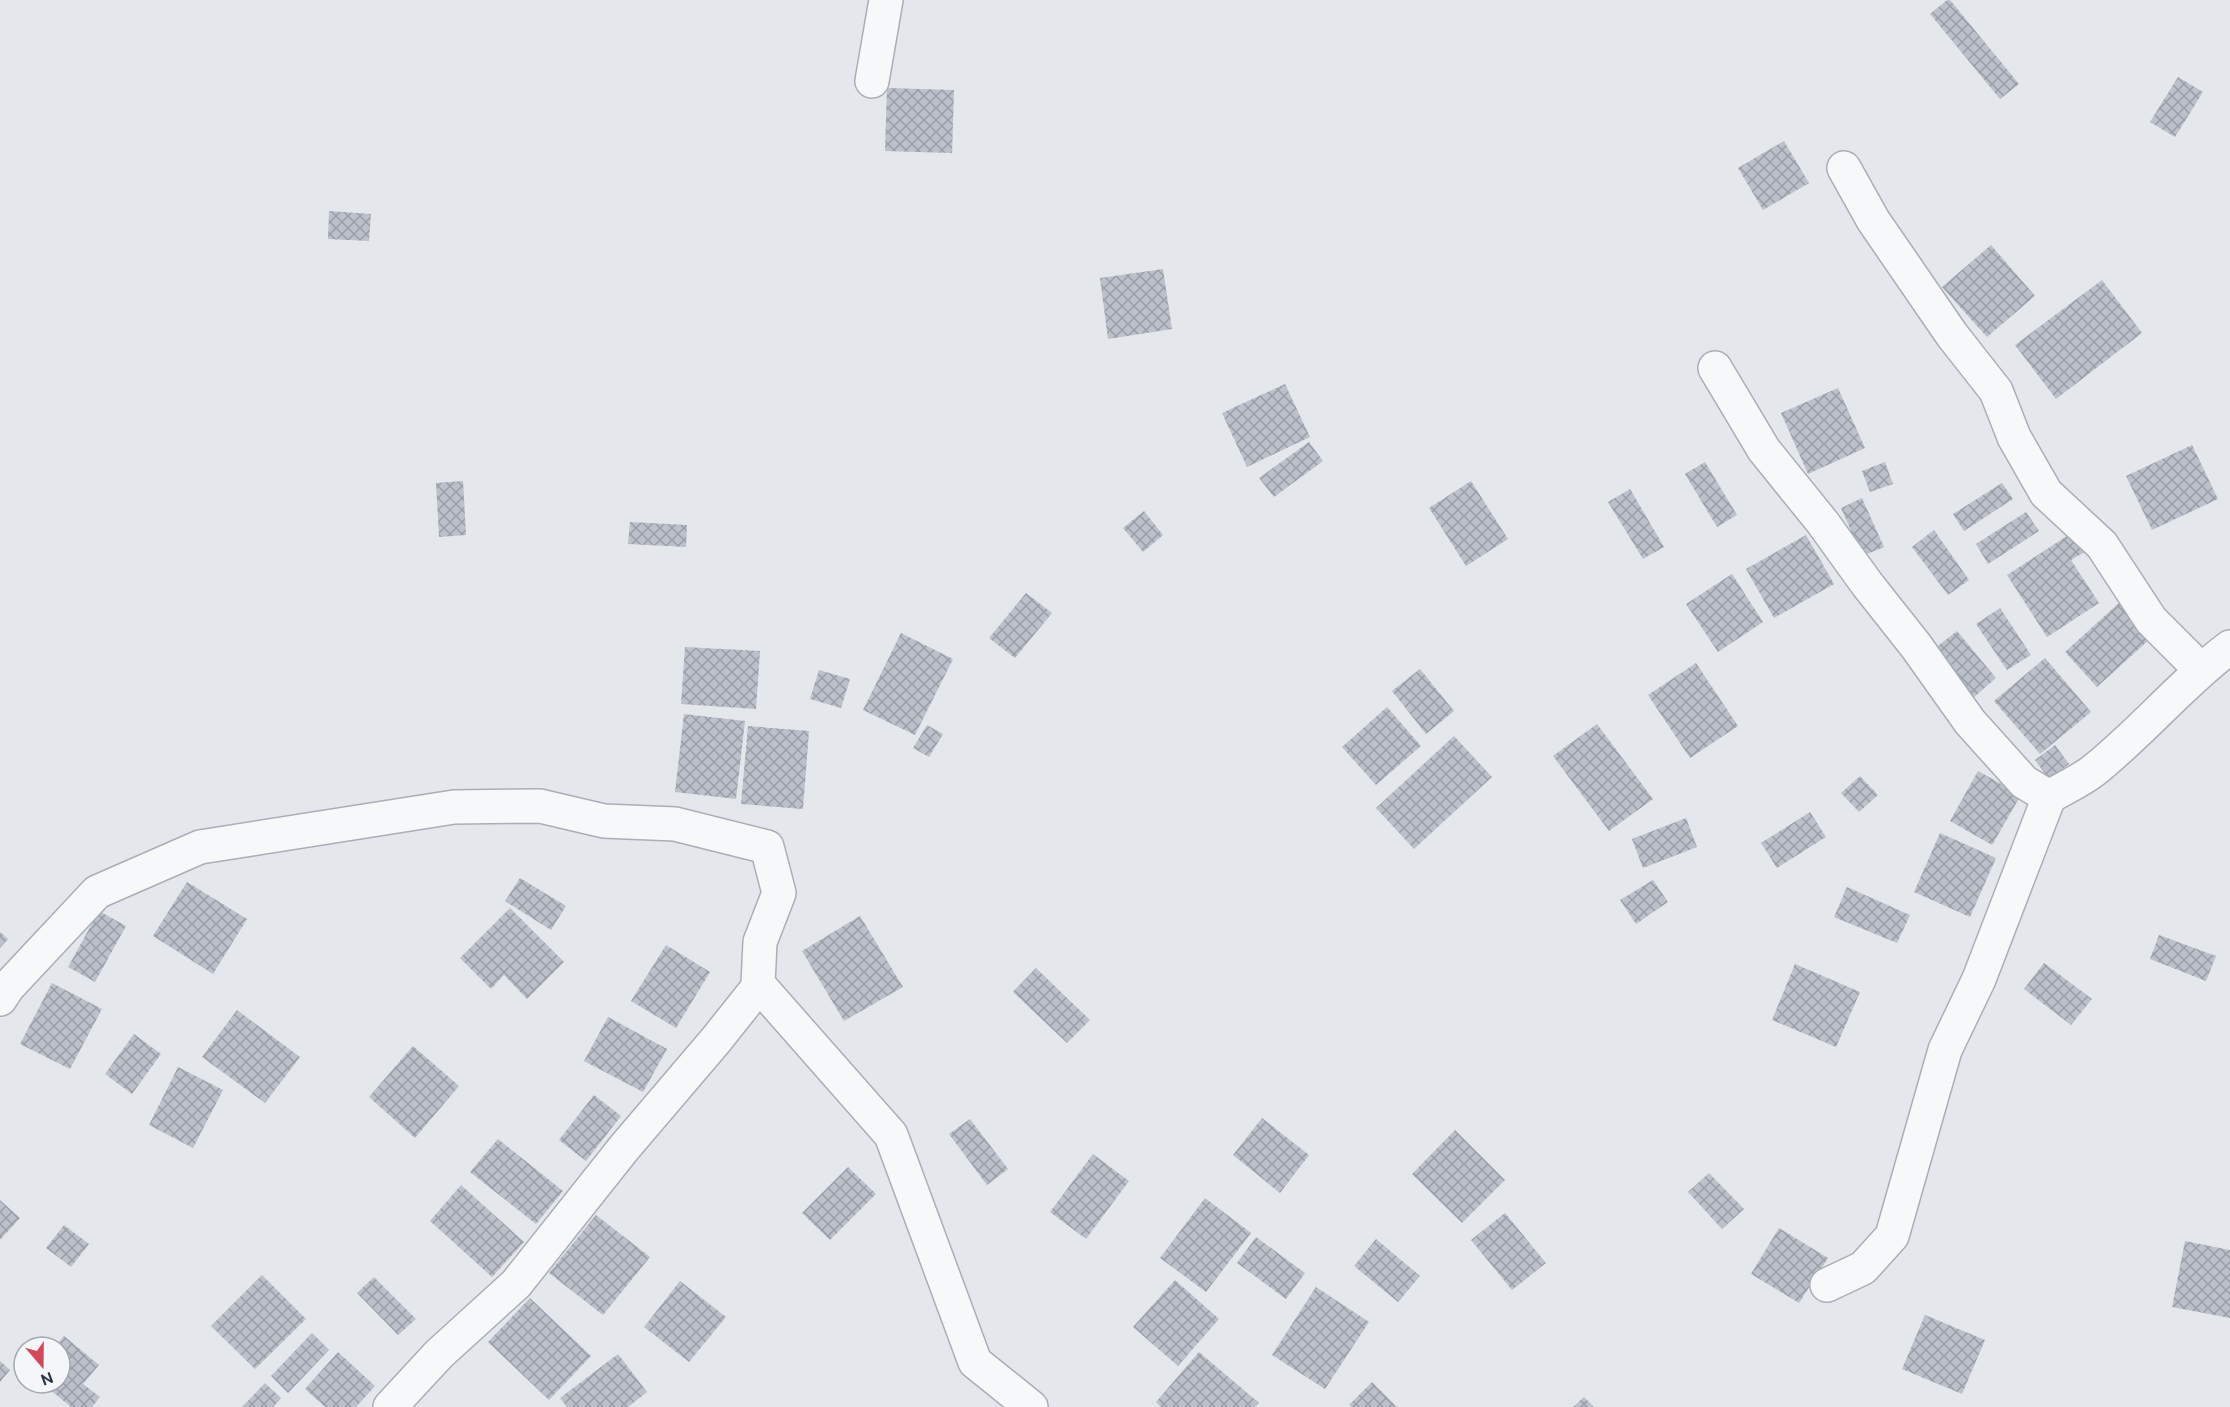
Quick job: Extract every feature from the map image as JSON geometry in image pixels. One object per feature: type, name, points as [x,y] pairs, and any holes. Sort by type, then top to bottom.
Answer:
[{"type":"street","points":[[872,81],[886,0]]},
{"type":"street","points":[[1844,168],[1873,220],[1952,335],[1996,390],[2014,436],[2046,493],[2102,545],[2151,620],[2200,669]]},
{"type":"street","points":[[1715,368],[1764,450],[1823,523],[1970,722],[2024,782],[2049,797]]},
{"type":"street","points":[[1827,1285],[1863,1268],[1892,1236],[1945,1050],[1979,979],[2049,797],[2092,772],[2156,716],[2200,669],[2230,647]]},
{"type":"street","points":[[0,999],[15,979],[97,892],[200,847],[454,807],[540,806],[604,820],[675,824],[767,848],[779,893],[760,942],[759,986],[624,1148],[516,1284],[439,1354],[390,1407]]},
{"type":"street","points":[[759,986],[891,1135],[975,1362],[1026,1406]]},
{"type":"building","points":[[1950,0],[2019,84],[2000,99],[1930,14]]},
{"type":"building","points":[[2178,77],[2203,92],[2175,137],[2150,122]]},
{"type":"building","points":[[887,88],[954,90],[952,153],[885,151]]},
{"type":"building","points":[[1784,141],[1809,183],[1763,210],[1738,168]]},
{"type":"building","points":[[329,211],[371,214],[369,241],[328,239]]},
{"type":"building","points":[[1991,245],[2035,296],[1987,337],[1942,287]]},
{"type":"building","points":[[1163,269],[1172,329],[1108,339],[1100,278]]},
{"type":"building","points":[[2102,280],[2142,333],[2056,399],[2015,345]]},
{"type":"building","points":[[1285,384],[1310,437],[1247,467],[1222,413]]},
{"type":"building","points":[[1838,388],[1865,448],[1808,474],[1781,413]]},
{"type":"building","points":[[1309,442],[1323,461],[1274,497],[1259,478]]},
{"type":"building","points":[[2192,445],[2218,499],[2152,530],[2126,476]]},
{"type":"building","points":[[1705,462],[1737,515],[1717,527],[1685,474]]},
{"type":"building","points":[[1885,462],[1893,484],[1870,492],[1862,471]]},
{"type":"building","points":[[463,481],[466,535],[439,537],[436,483]]},
{"type":"building","points":[[1471,481],[1508,539],[1466,566],[1429,508]]},
{"type":"building","points":[[2002,483],[2013,499],[1964,531],[1953,514]]},
{"type":"building","points":[[1630,489],[1664,547],[1643,559],[1608,502]]},
{"type":"building","points":[[1862,498],[1884,547],[1862,556],[1841,508]]},
{"type":"building","points":[[1144,511],[1163,535],[1143,552],[1123,528]]},
{"type":"building","points":[[2026,512],[2039,531],[1988,564],[1976,544]]},
{"type":"building","points":[[630,522],[687,525],[686,547],[628,544]]},
{"type":"building","points":[[1934,530],[1969,580],[1948,595],[1912,547]]},
{"type":"building","points":[[2076,530],[2088,550],[2071,560],[2099,603],[2047,637],[2007,575]]},
{"type":"building","points":[[1806,535],[1834,584],[1774,618],[1746,569]]},
{"type":"building","points":[[1732,574],[1763,622],[1718,652],[1686,604]]},
{"type":"building","points":[[1026,593],[1052,613],[1015,658],[989,638]]},
{"type":"building","points":[[2120,602],[2152,637],[2097,687],[2065,652]]},
{"type":"building","points":[[2000,608],[2031,655],[2007,670],[1976,624]]},
{"type":"building","points":[[1957,631],[1996,678],[1973,698],[1934,649]]},
{"type":"building","points":[[901,633],[953,659],[915,735],[863,710]]},
{"type":"building","points":[[685,647],[760,651],[756,709],[681,704]]},
{"type":"building","points":[[2045,658],[2091,712],[2040,754],[1994,701]]},
{"type":"building","points":[[1696,663],[1738,726],[1690,758],[1648,695]]},
{"type":"building","points":[[1420,669],[1454,711],[1426,734],[1392,691]]},
{"type":"building","points":[[819,670],[850,679],[841,708],[810,699]]},
{"type":"building","points":[[1387,707],[1421,746],[1376,785],[1342,747]]},
{"type":"building","points":[[684,714],[745,721],[736,799],[675,792]]},
{"type":"building","points":[[1597,724],[1653,799],[1609,831],[1553,756]]},
{"type":"building","points":[[927,725],[943,734],[929,757],[913,748]]},
{"type":"building","points":[[748,726],[809,731],[803,809],[741,804]]},
{"type":"building","points":[[1454,736],[1492,777],[1414,849],[1376,808]]},
{"type":"building","points":[[2055,745],[2069,764],[2049,779],[2035,760]]},
{"type":"building","points":[[1978,771],[2021,795],[1992,845],[1950,821]]},
{"type":"building","points":[[1860,776],[1878,795],[1859,812],[1841,793]]},
{"type":"building","points":[[1810,812],[1826,837],[1777,868],[1761,843]]},
{"type":"building","points":[[1686,818],[1697,847],[1643,868],[1632,839]]},
{"type":"building","points":[[1940,833],[1996,858],[1970,917],[1914,892]]},
{"type":"building","points":[[520,878],[566,906],[551,930],[505,901]]},
{"type":"building","points":[[1653,880],[1668,902],[1636,924],[1620,900]]},
{"type":"building","points":[[187,882],[247,919],[213,974],[153,936]]},
{"type":"building","points":[[1847,887],[1910,915],[1897,943],[1834,917]]},
{"type":"building","points":[[510,908],[564,962],[527,999],[504,975],[491,989],[460,958]]},
{"type":"building","points":[[99,911],[126,926],[95,982],[68,967]]},
{"type":"building","points":[[860,916],[903,987],[844,1021],[802,951]]},
{"type":"building","points":[[0,932],[8,939],[0,948]]},
{"type":"building","points":[[2159,935],[2216,956],[2206,981],[2150,959]]},
{"type":"building","points":[[666,945],[710,972],[676,1028],[631,1001]]},
{"type":"building","points":[[2044,963],[2092,999],[2071,1025],[2024,989]]},
{"type":"building","points":[[1795,964],[1860,992],[1836,1047],[1772,1020]]},
{"type":"building","points":[[1036,968],[1090,1020],[1067,1043],[1013,992]]},
{"type":"building","points":[[52,983],[102,1009],[70,1069],[20,1044]]},
{"type":"building","points":[[237,1010],[300,1057],[265,1103],[202,1057]]},
{"type":"building","points":[[608,1017],[667,1049],[643,1092],[584,1061]]},
{"type":"building","points":[[134,1034],[161,1054],[132,1094],[105,1074]]},
{"type":"building","points":[[413,1046],[459,1086],[415,1138],[369,1097]]},
{"type":"building","points":[[178,1067],[223,1090],[193,1148],[149,1125]]},
{"type":"building","points":[[594,1095],[621,1116],[586,1161],[559,1140]]},
{"type":"building","points":[[1262,1118],[1309,1155],[1280,1193],[1233,1155]]},
{"type":"building","points":[[970,1119],[1008,1169],[987,1185],[949,1134]]},
{"type":"building","points":[[1455,1130],[1505,1180],[1462,1223],[1412,1174]]},
{"type":"building","points":[[498,1139],[563,1191],[536,1224],[470,1172]]},
{"type":"building","points":[[1093,1154],[1129,1181],[1086,1239],[1050,1212]]},
{"type":"building","points":[[848,1167],[876,1194],[830,1240],[802,1213]]},
{"type":"building","points":[[1709,1173],[1744,1209],[1722,1229],[1688,1192]]},
{"type":"building","points":[[461,1185],[524,1242],[492,1277],[430,1221]]},
{"type":"building","points":[[1205,1198],[1251,1233],[1206,1292],[1160,1258]]},
{"type":"building","points":[[0,1200],[20,1218],[0,1240]]},
{"type":"building","points":[[1505,1213],[1546,1263],[1512,1290],[1471,1240]]},
{"type":"building","points":[[596,1215],[650,1257],[603,1315],[549,1273]]},
{"type":"building","points":[[64,1225],[89,1244],[71,1267],[46,1248]]},
{"type":"building","points":[[1779,1228],[1828,1258],[1799,1303],[1751,1274]]},
{"type":"building","points":[[1256,1237],[1305,1273],[1286,1299],[1237,1263]]},
{"type":"building","points":[[1376,1239],[1420,1276],[1398,1302],[1354,1266]]},
{"type":"building","points":[[2185,1241],[2230,1250],[2230,1318],[2172,1307]]},
{"type":"building","points":[[262,1275],[306,1319],[255,1369],[211,1326]]},
{"type":"building","points":[[374,1277],[416,1319],[398,1335],[357,1293]]},
{"type":"building","points":[[1175,1280],[1219,1319],[1178,1366],[1133,1327]]},
{"type":"building","points":[[680,1281],[726,1317],[689,1362],[644,1327]]},
{"type":"building","points":[[1316,1287],[1369,1322],[1325,1389],[1272,1355]]},
{"type":"building","points":[[530,1298],[591,1356],[549,1400],[488,1342]]},
{"type":"building","points":[[1925,1315],[1985,1340],[1962,1394],[1902,1369]]},
{"type":"building","points":[[312,1333],[329,1350],[288,1393],[271,1376]]},
{"type":"building","points":[[72,1343],[99,1365],[83,1384],[100,1397],[92,1407],[71,1407],[56,1395],[72,1395]]},
{"type":"building","points":[[338,1352],[375,1386],[356,1407],[325,1407],[305,1389]]},
{"type":"building","points":[[1199,1352],[1259,1403],[1255,1407],[1161,1407],[1156,1402]]},
{"type":"building","points":[[618,1354],[647,1392],[628,1407],[567,1407],[560,1398]]},
{"type":"building","points":[[0,1361],[10,1370],[0,1382]]},
{"type":"building","points":[[1372,1382],[1397,1407],[1352,1407],[1349,1405]]},
{"type":"building","points":[[265,1383],[281,1398],[273,1407],[242,1407]]},
{"type":"building","points":[[1584,1397],[1594,1407],[1573,1407]]}]
